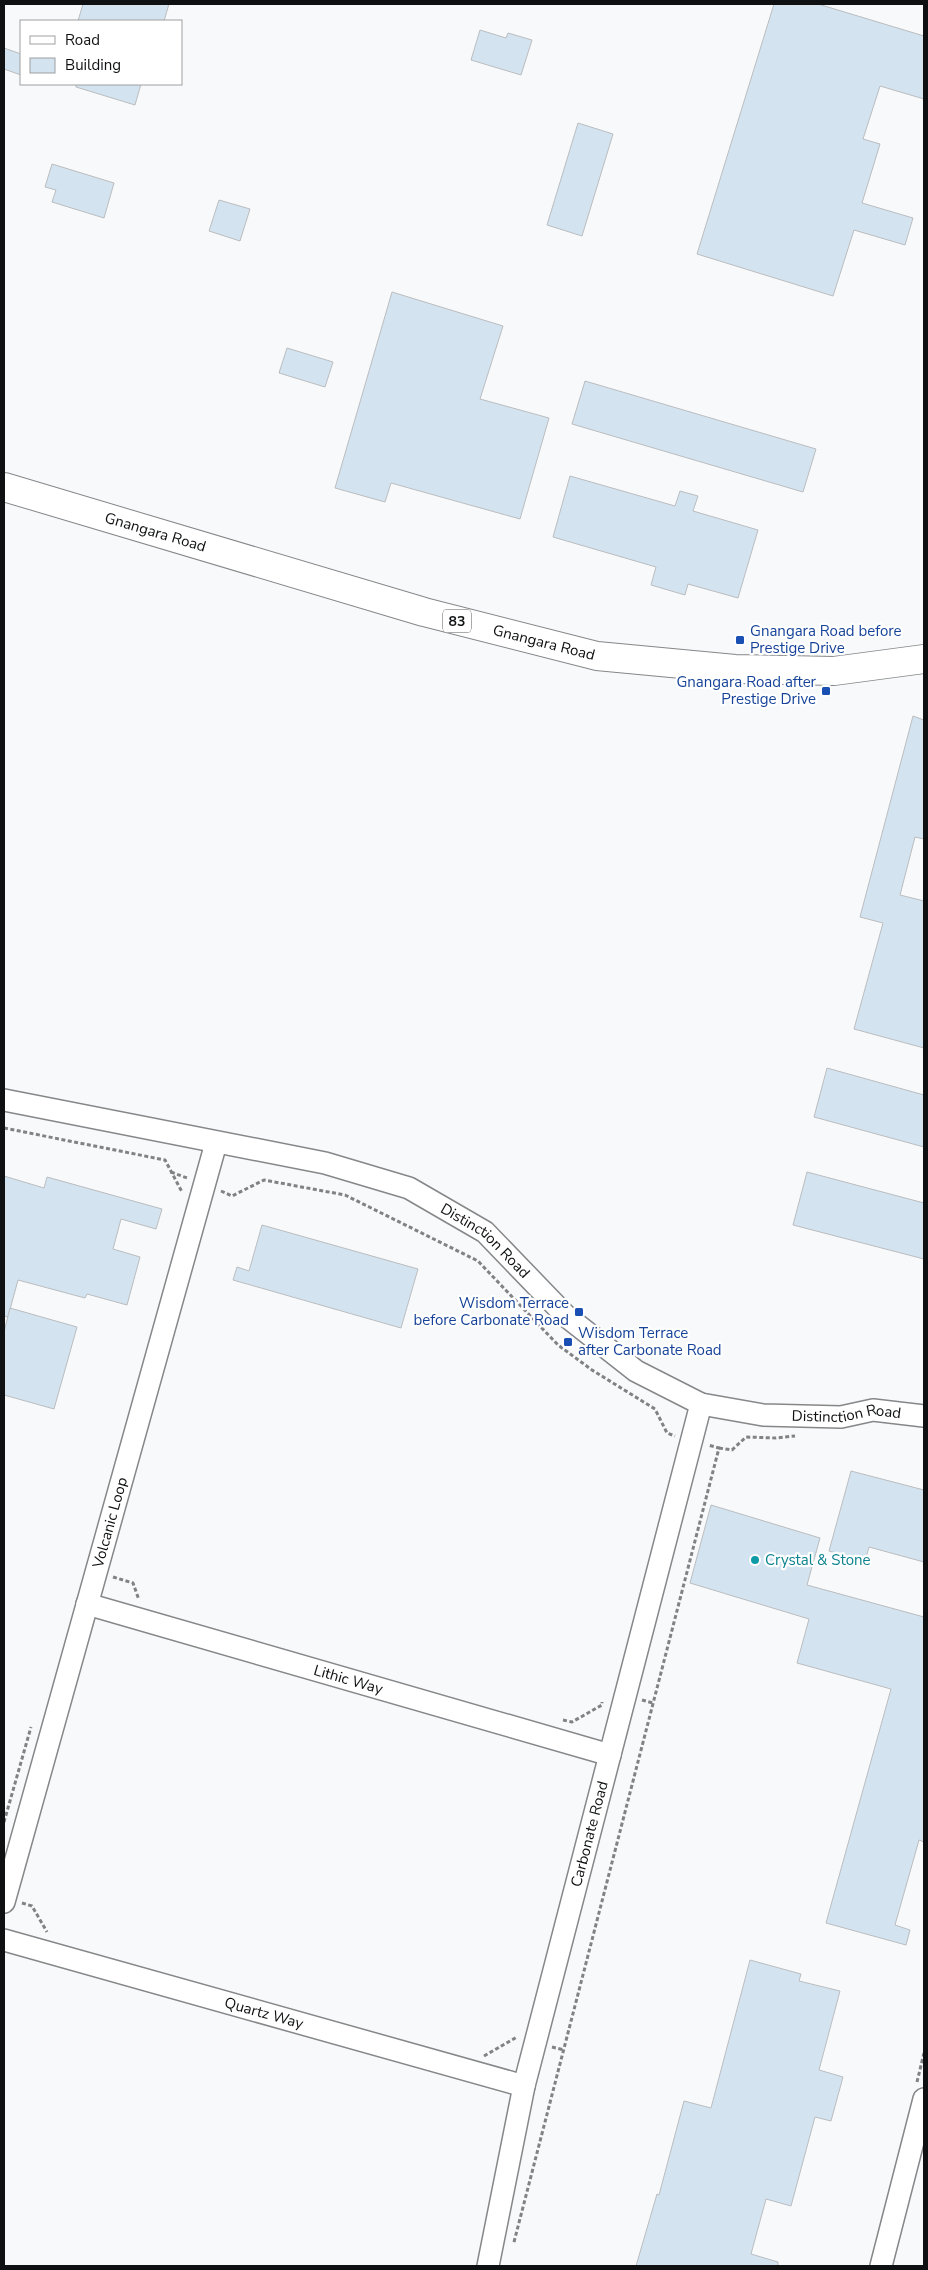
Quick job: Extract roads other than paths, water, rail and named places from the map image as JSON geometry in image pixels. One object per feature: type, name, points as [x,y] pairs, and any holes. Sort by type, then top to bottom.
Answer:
[{"type":"main road","name":"Gnangara Road","points":[[4,487],[424,612],[597,656],[735,668],[834,672],[924,659]]},
{"type":"street","name":"Distinction Road","points":[[4,1100],[325,1163],[409,1188],[485,1232],[566,1316],[636,1371],[701,1404],[763,1416],[842,1417],[873,1410],[924,1416]]},
{"type":"street","name":"Volcanic Loop","points":[[4,1900],[216,1143]]},
{"type":"street","name":"Carbonate Road","points":[[488,2266],[524,2086],[701,1404]]},
{"type":"street","name":"Lithic Way","points":[[87,1604],[610,1755]]},
{"type":"street","name":"Quartz Way","points":[[4,1940],[524,2086]]},
{"type":"street","points":[[881,2266],[924,2099]]},
{"type":"place","name":"Gnangara Road before Prestige Drive","points":[[740,640]]},
{"type":"place","name":"Gnangara Road after Prestige Drive","points":[[826,691]]},
{"type":"place","name":"Wisdom Terrace before Carbonate Road","points":[[579,1312]]},
{"type":"place","name":"Wisdom Terrace after Carbonate Road","points":[[568,1342]]},
{"type":"place","name":"Crystal & Stone","points":[[755,1560]]}]
